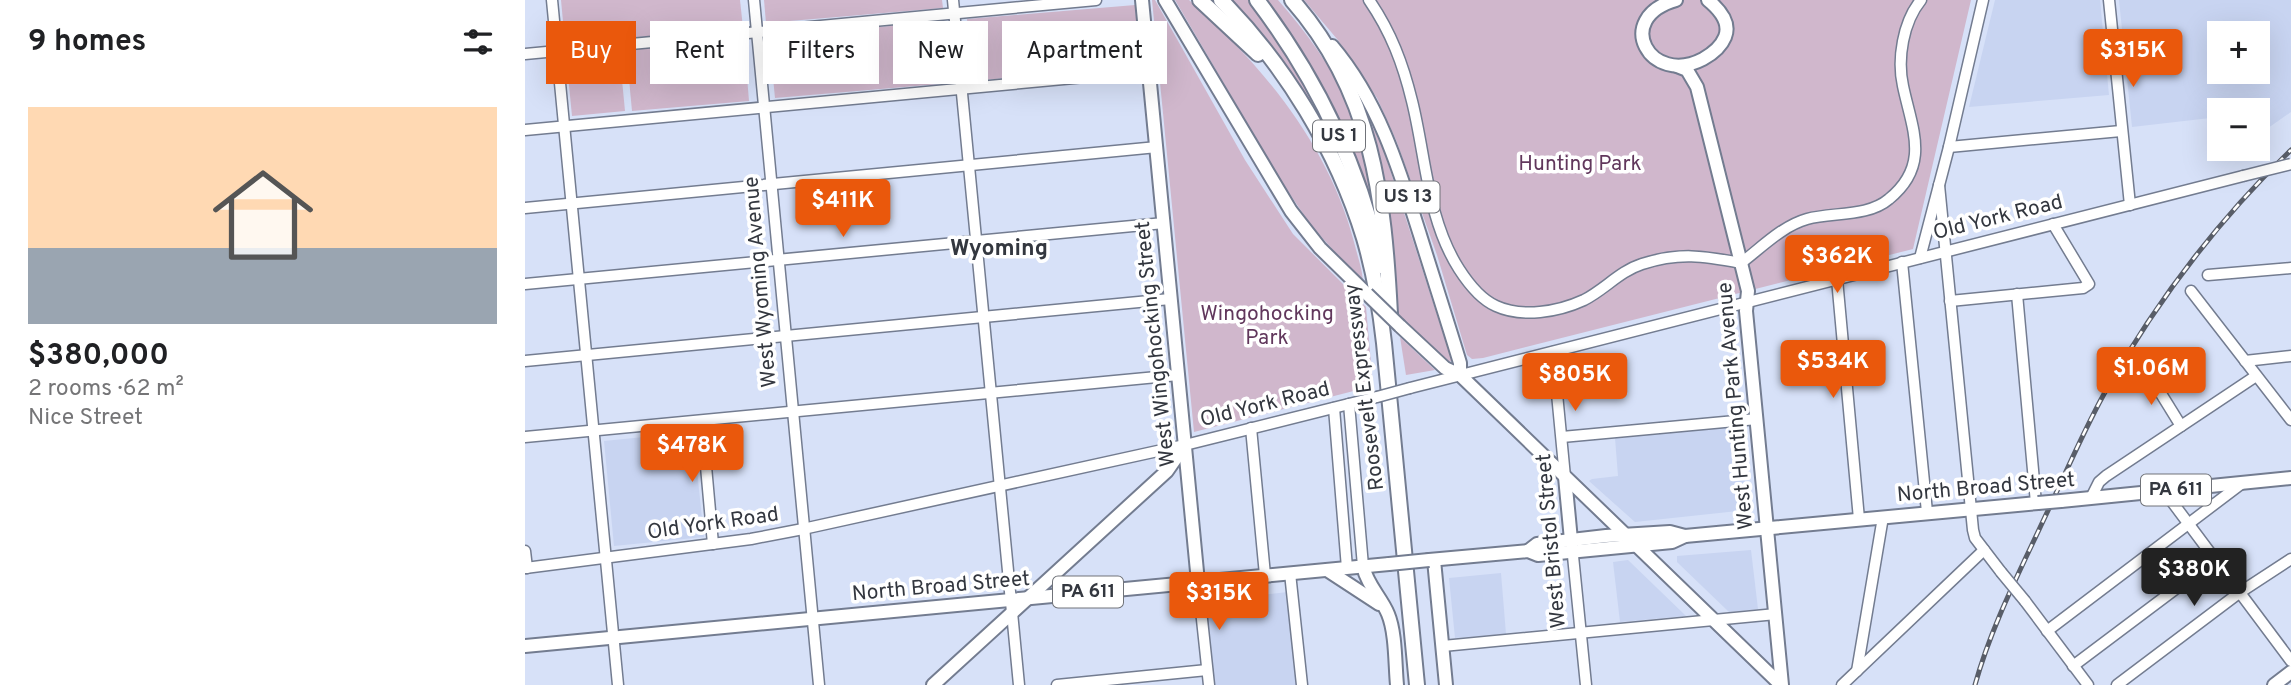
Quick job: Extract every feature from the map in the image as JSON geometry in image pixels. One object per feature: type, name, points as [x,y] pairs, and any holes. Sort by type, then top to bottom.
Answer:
[{"type":"highway","name":"US 1","points":[[1200,0],[1289,85]]},
{"type":"highway","name":"Roosevelt Expressway","points":[[1221,0],[1259,42],[1289,85],[1328,150],[1348,193],[1364,239],[1376,289],[1384,343],[1417,685]]},
{"type":"highway","name":"Roosevelt Expressway","points":[[1257,0],[1299,61],[1343,145],[1373,234],[1390,314],[1427,685]]},
{"type":"highway","name":"US 1","points":[[1293,0],[1321,34],[1356,107],[1374,163],[1384,224],[1390,314]]},
{"type":"main road","name":"West Wingohocking Street","points":[[1142,0],[1144,21]]},
{"type":"main road","points":[[1165,0],[1291,211],[1320,248],[1445,368],[1460,375],[1781,685]]},
{"type":"main road","name":"West Hunting Park Avenue","points":[[1675,0],[1662,3],[1646,18],[1642,41],[1658,61],[1687,71],[1697,87]]},
{"type":"main road","name":"West Hunting Park Avenue","points":[[1708,0],[1720,11],[1727,26],[1723,41],[1697,68],[1697,87],[1748,291],[1781,685]]},
{"type":"main road","name":"US 13","points":[[1321,34],[1354,77],[1387,140],[1402,179],[1460,363],[1460,375]]},
{"type":"main road","points":[[1677,66],[1705,58]]},
{"type":"main road","name":"West Wingohocking Street","points":[[1150,84],[1198,582]]},
{"type":"main road","points":[[933,685],[1011,606],[1028,598],[1167,471],[1185,445]]},
{"type":"main road","name":"West Bristol Street","points":[[1565,477],[1572,546]]},
{"type":"main road","name":"North Broad Street","points":[[1028,598],[1528,551],[1537,544],[1637,546],[1672,542],[1685,536],[2291,478]]},
{"type":"main road","name":"North Broad Street","points":[[1572,546],[1625,534],[1670,532],[1685,536]]},
{"type":"main road","points":[[1432,560],[1447,685]]},
{"type":"main road","points":[[1363,566],[1367,581],[1388,614],[1397,685]]},
{"type":"main road","points":[[1327,570],[1377,602],[1388,614]]},
{"type":"main road","name":"North Broad Street","points":[[525,646],[812,619],[1011,606]]},
{"type":"main road","points":[[2274,685],[2288,678]]},
{"type":"street","points":[[552,0],[554,21]]},
{"type":"street","name":"West Wyoming Avenue","points":[[754,0],[819,685]]},
{"type":"street","points":[[953,0],[1019,685]]},
{"type":"street","points":[[636,44],[1096,0]]},
{"type":"street","points":[[1369,0],[1390,33],[1399,55],[1437,219],[1459,268],[1480,296],[1497,307],[1533,312],[1553,310],[1584,300],[1638,265],[1671,256],[1704,257],[1741,263],[1794,224],[1814,218],[1863,211],[1889,199],[1907,178],[1915,162],[1917,145],[1902,83],[1901,60],[1906,29],[1921,0]]},
{"type":"street","points":[[1920,258],[1983,0]]},
{"type":"street","points":[[2109,0],[2130,205]]},
{"type":"street","points":[[525,54],[546,52]]},
{"type":"street","points":[[561,84],[618,685]]},
{"type":"street","points":[[525,131],[1014,84]]},
{"type":"street","points":[[1949,147],[2121,131]]},
{"type":"street","points":[[525,208],[1157,147]]},
{"type":"street","name":"Old York Road","points":[[526,568],[713,544],[803,529],[1185,445],[2291,164]]},
{"type":"street","points":[[1939,185],[1975,538],[2088,685]]},
{"type":"street","points":[[525,284],[1164,223]]},
{"type":"street","points":[[1950,301],[2083,288],[2089,284],[2053,224]]},
{"type":"street","points":[[1902,262],[1927,512]]},
{"type":"street","points":[[2207,275],[2291,268]]},
{"type":"street","points":[[1837,279],[1860,519]]},
{"type":"street","points":[[2191,291],[2291,420]]},
{"type":"street","points":[[2017,294],[2037,503]]},
{"type":"street","points":[[525,361],[1170,299]]},
{"type":"street","name":"West Bristol Street","points":[[1553,352],[1565,477]]},
{"type":"street","points":[[2245,361],[2291,356]]},
{"type":"street","points":[[2147,371],[2181,426]]},
{"type":"street","points":[[525,437],[1178,375]]},
{"type":"street","points":[[2091,498],[2106,475],[2256,376]]},
{"type":"street","points":[[1349,404],[1363,566]]},
{"type":"street","points":[[1334,408],[1347,568]]},
{"type":"street","points":[[1562,437],[1757,419]]},
{"type":"street","points":[[702,422],[713,544]]},
{"type":"street","points":[[1251,428],[1265,575]]},
{"type":"street","points":[[2047,631],[2241,484]]},
{"type":"street","points":[[2164,491],[2291,662]]},
{"type":"street","points":[[1857,671],[1883,517]]},
{"type":"street","points":[[1344,528],[1361,551]]},
{"type":"street","name":"West Bristol Street","points":[[1572,546],[1586,685]]},
{"type":"street","points":[[1842,685],[1983,550]]},
{"type":"street","points":[[525,551],[526,568]]},
{"type":"street","points":[[2117,685],[2239,593],[2291,559]]},
{"type":"street","points":[[2073,666],[2214,560]]},
{"type":"street","points":[[1290,573],[1302,685]]},
{"type":"street","name":"West Wingohocking Street","points":[[1198,582],[1209,685]]},
{"type":"street","points":[[1443,646],[1776,614]]},
{"type":"street","points":[[1057,685],[1207,670]]},
{"type":"shaded area","points":[[1995,0],[2100,0],[2109,95],[1969,107]]},
{"type":"shaded area","points":[[2119,0],[2291,0],[2291,112],[2270,127],[2270,98],[2207,98],[2207,118],[2132,127]]},
{"type":"shaded area","points":[[1740,425],[1747,510],[1635,522],[1589,481],[1618,476],[1615,438]]},
{"type":"shaded area","points":[[693,432],[704,537],[614,546],[604,441]]},
{"type":"shaded area","points":[[1751,550],[1758,609],[1729,612],[1677,562],[1677,556]]},
{"type":"shaded area","points":[[1628,560],[1686,616],[1620,622],[1613,562]]},
{"type":"shaded area","points":[[1501,573],[1506,634],[1455,638],[1449,578]]},
{"type":"shaded area","points":[[1288,592],[1297,685],[1212,685],[1204,601]]},
{"type":"green space","points":[[561,0],[740,0],[742,21],[650,21],[650,36],[636,37],[636,21],[563,21]]},
{"type":"green space","points":[[764,0],[942,0],[943,8],[790,21],[766,21]]},
{"type":"green space","name":"Wingohocking Park","points":[[1152,0],[1155,0],[1167,21],[1154,21]]},
{"type":"green space","points":[[1175,0],[1189,0],[1216,25],[1267,80],[1310,140],[1343,206],[1360,263],[1363,284],[1310,224],[1281,181]]},
{"type":"green space","points":[[1229,0],[1249,0],[1283,48],[1322,113],[1349,175],[1280,61]]},
{"type":"green space","points":[[1267,0],[1278,0],[1288,12],[1317,49],[1341,90],[1359,132],[1377,220],[1349,142],[1315,77]]},
{"type":"green space","name":"Hunting Park","points":[[1304,0],[1971,0],[1913,249],[1472,359],[1467,355],[1437,255],[1396,140],[1377,98],[1337,39]]},
{"type":"green space","points":[[1135,5],[1136,21],[1002,21],[1002,78],[988,80],[988,21],[967,19]]},
{"type":"green space","name":"Wingohocking Park","points":[[1167,21],[1245,160],[1293,234],[1366,307],[1373,386],[1194,432],[1160,84],[1167,84]]},
{"type":"green space","points":[[893,26],[893,84],[939,84],[775,98],[774,84],[879,84],[879,27]]},
{"type":"green space","points":[[650,48],[650,84],[748,84],[749,101],[632,111],[629,84],[636,84],[636,49]]},
{"type":"green space","points":[[569,84],[622,84],[625,111],[572,116]]},
{"type":"green space","points":[[1360,101],[1383,148],[1452,361],[1445,362],[1396,315],[1392,243],[1377,148]]},
{"type":"green space","points":[[1400,337],[1435,370],[1406,375]]},
{"type":"railway","points":[[1975,685],[1989,642],[2015,580],[2088,424],[2123,361],[2188,265],[2212,235],[2291,150]]},
{"type":"district","name":"Wyoming","points":[[999,249]]}]
